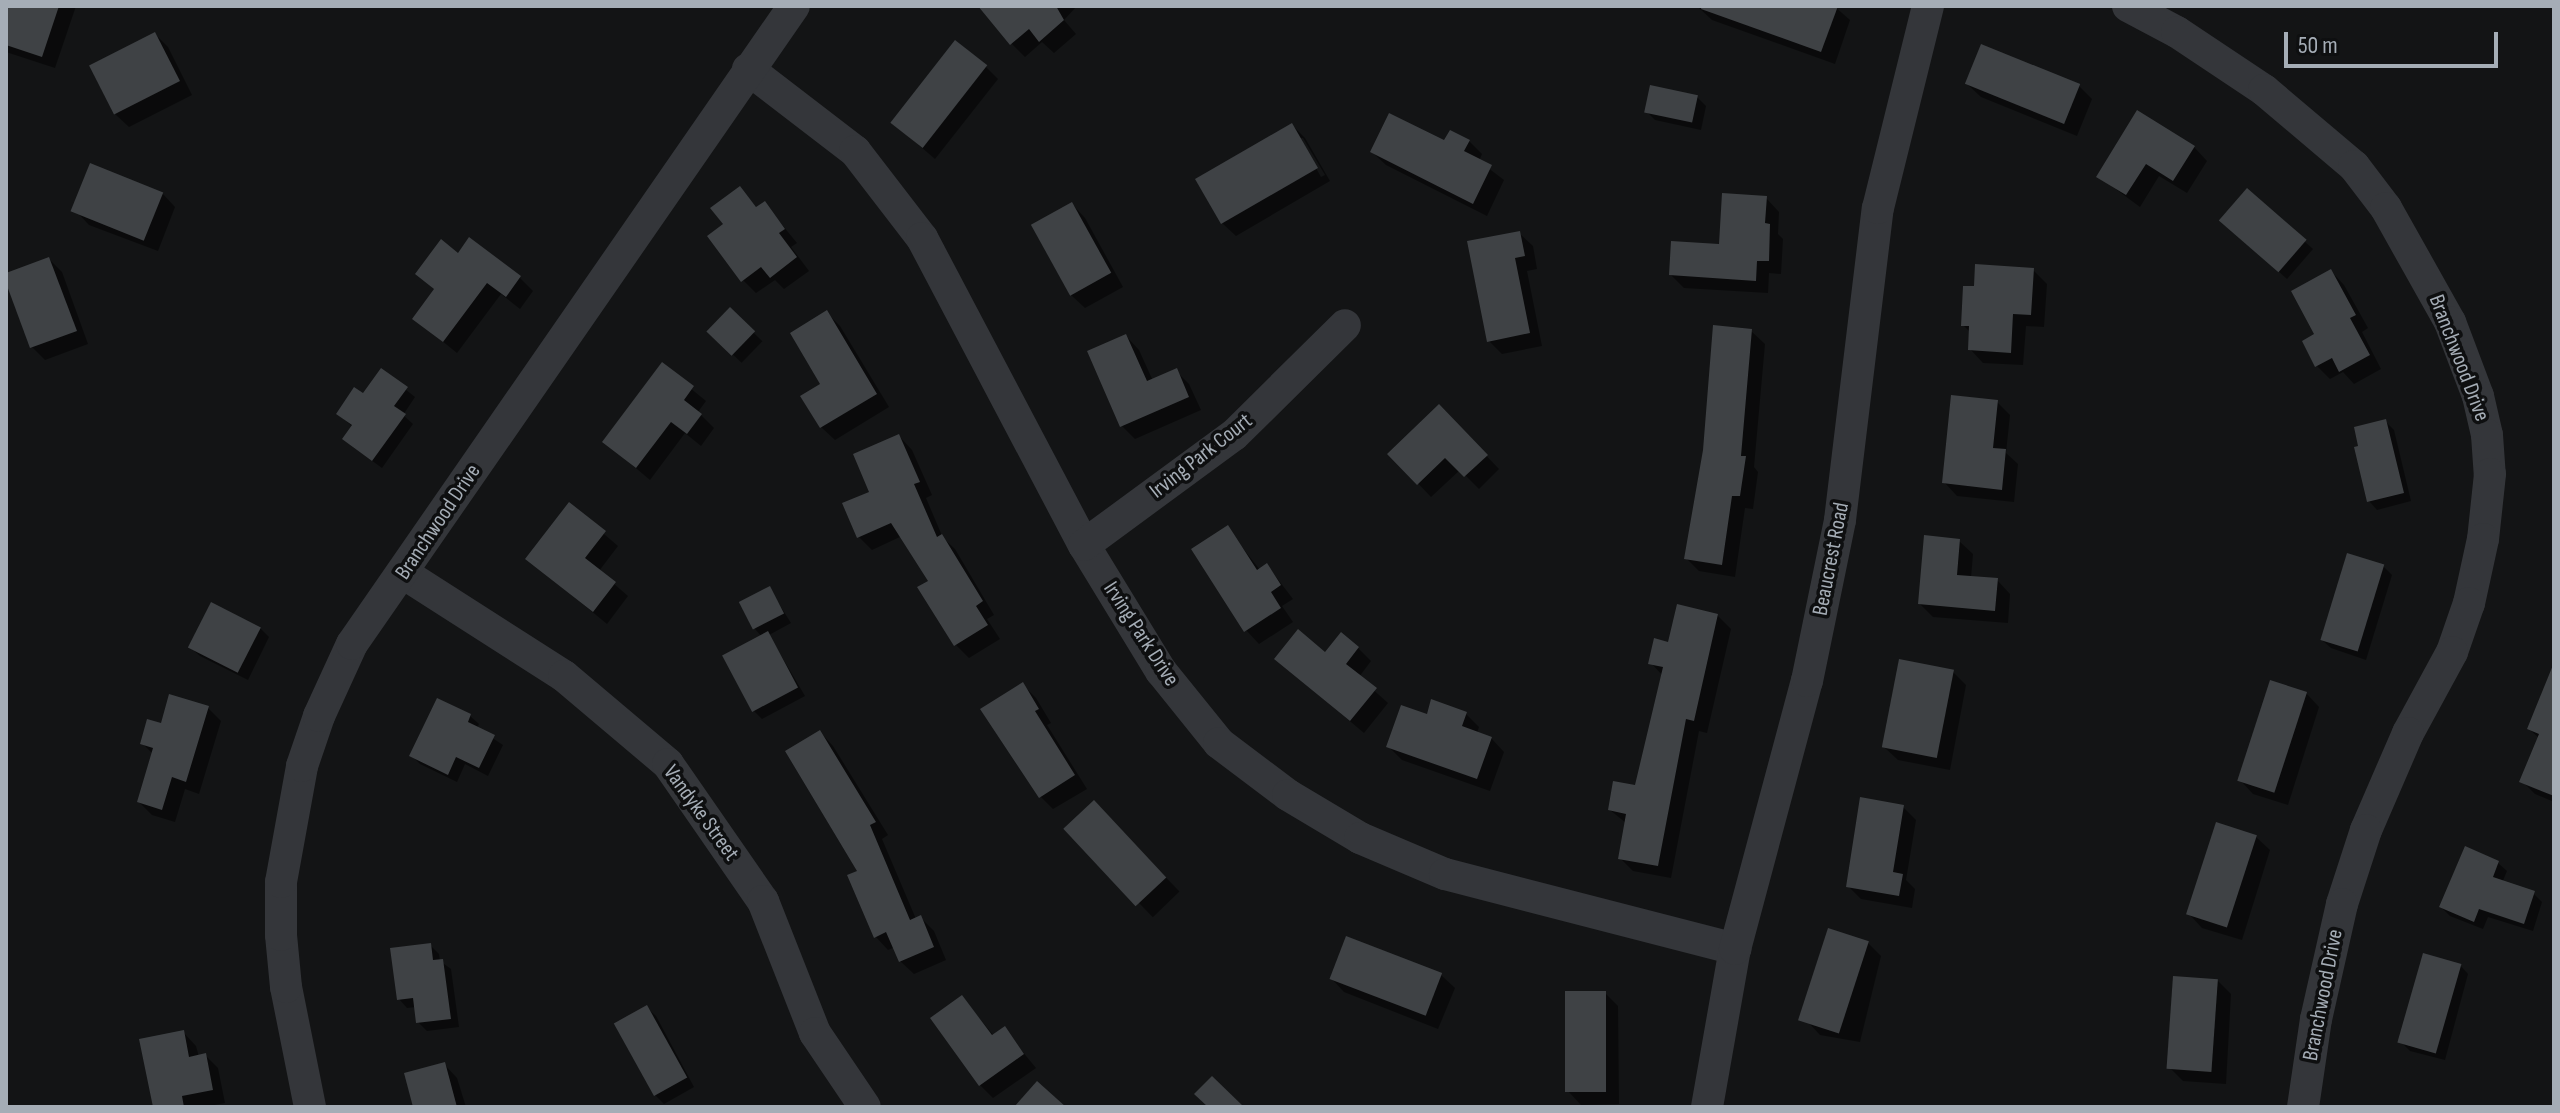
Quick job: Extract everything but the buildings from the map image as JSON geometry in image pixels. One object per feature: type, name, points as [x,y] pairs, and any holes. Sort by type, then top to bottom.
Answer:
[{"type":"street","name":"Branchwood Drive","points":[[310,1107],[286,987],[281,935],[281,882],[290,817],[302,766],[319,716],[352,644],[794,6]]},
{"type":"street","name":"Beaucrest Road","points":[[1707,1107],[1735,949],[1807,681],[1840,520],[1878,208],[1928,6]]},
{"type":"street","name":"Branchwood Drive","points":[[2128,6],[2177,32],[2264,90],[2354,166],[2386,208],[2450,322],[2478,396],[2487,435],[2490,474],[2483,539],[2469,603],[2452,652],[2408,733],[2366,830],[2342,904],[2316,1019],[2303,1107]]},
{"type":"street","name":"Irving Park Drive","points":[[748,69],[855,151],[922,238],[1084,545],[1161,671],[1219,743],[1288,795],[1360,838],[1445,874],[1735,949]]},
{"type":"street","name":"Irving Park Court","points":[[1084,545],[1234,435],[1345,325]]},
{"type":"street","name":"Vandyke Street","points":[[403,573],[564,676],[668,764],[763,901],[815,1033],[865,1107]]}]
